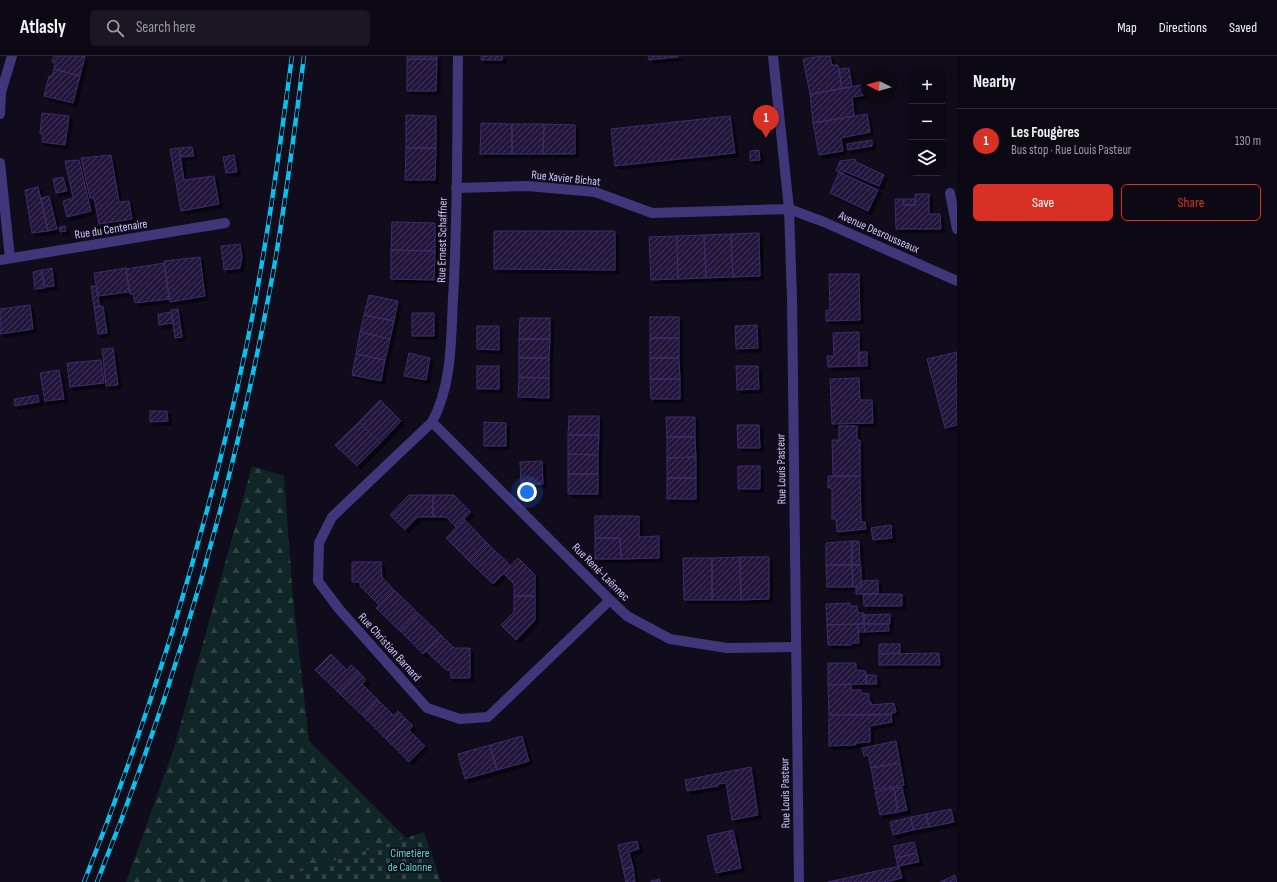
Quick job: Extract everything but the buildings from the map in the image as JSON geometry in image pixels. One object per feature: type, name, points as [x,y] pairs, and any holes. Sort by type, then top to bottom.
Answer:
[{"type":"street","points":[[0,114],[1,92],[12,56]]},
{"type":"street","name":"Rue Ernest Schaffner","points":[[432,422],[439,410],[447,382],[452,330],[455,264],[458,56]]},
{"type":"street","name":"Rue Louis Pasteur","points":[[772,56],[789,210],[792,299],[799,882]]},
{"type":"street","points":[[0,163],[5,259]]},
{"type":"street","name":"Rue Xavier Bichat","points":[[456,188],[527,186],[595,192],[652,213],[789,210]]},
{"type":"street","points":[[950,193],[957,229]]},
{"type":"street","name":"Avenue Desrousseaux","points":[[789,210],[824,222],[957,281]]},
{"type":"street","name":"Rue du Centenaire","points":[[5,259],[225,223]]},
{"type":"street","name":"Rue René-Laënnec","points":[[432,422],[627,616],[670,639],[727,648],[796,647]]},
{"type":"street","name":"Rue Christian Barnard","points":[[432,422],[332,517],[319,543],[318,581],[339,609],[427,708],[460,719],[488,717],[610,600]]},
{"type":"green space","points":[[252,466],[284,476],[293,599],[309,741],[406,838],[268,882],[126,882],[174,748]]},
{"type":"green space","name":"Cimetière de Calonne","points":[[424,832],[441,882],[268,882],[406,838]]},
{"type":"railway","points":[[84,882],[133,751],[155,685],[196,551],[214,484],[231,416],[260,276],[272,203],[292,56]]},
{"type":"railway","points":[[97,882],[126,808],[177,658],[200,582],[241,428],[258,351],[278,246],[304,56]]},
{"type":"place","name":"Les Fougères","points":[[766,138]]}]
